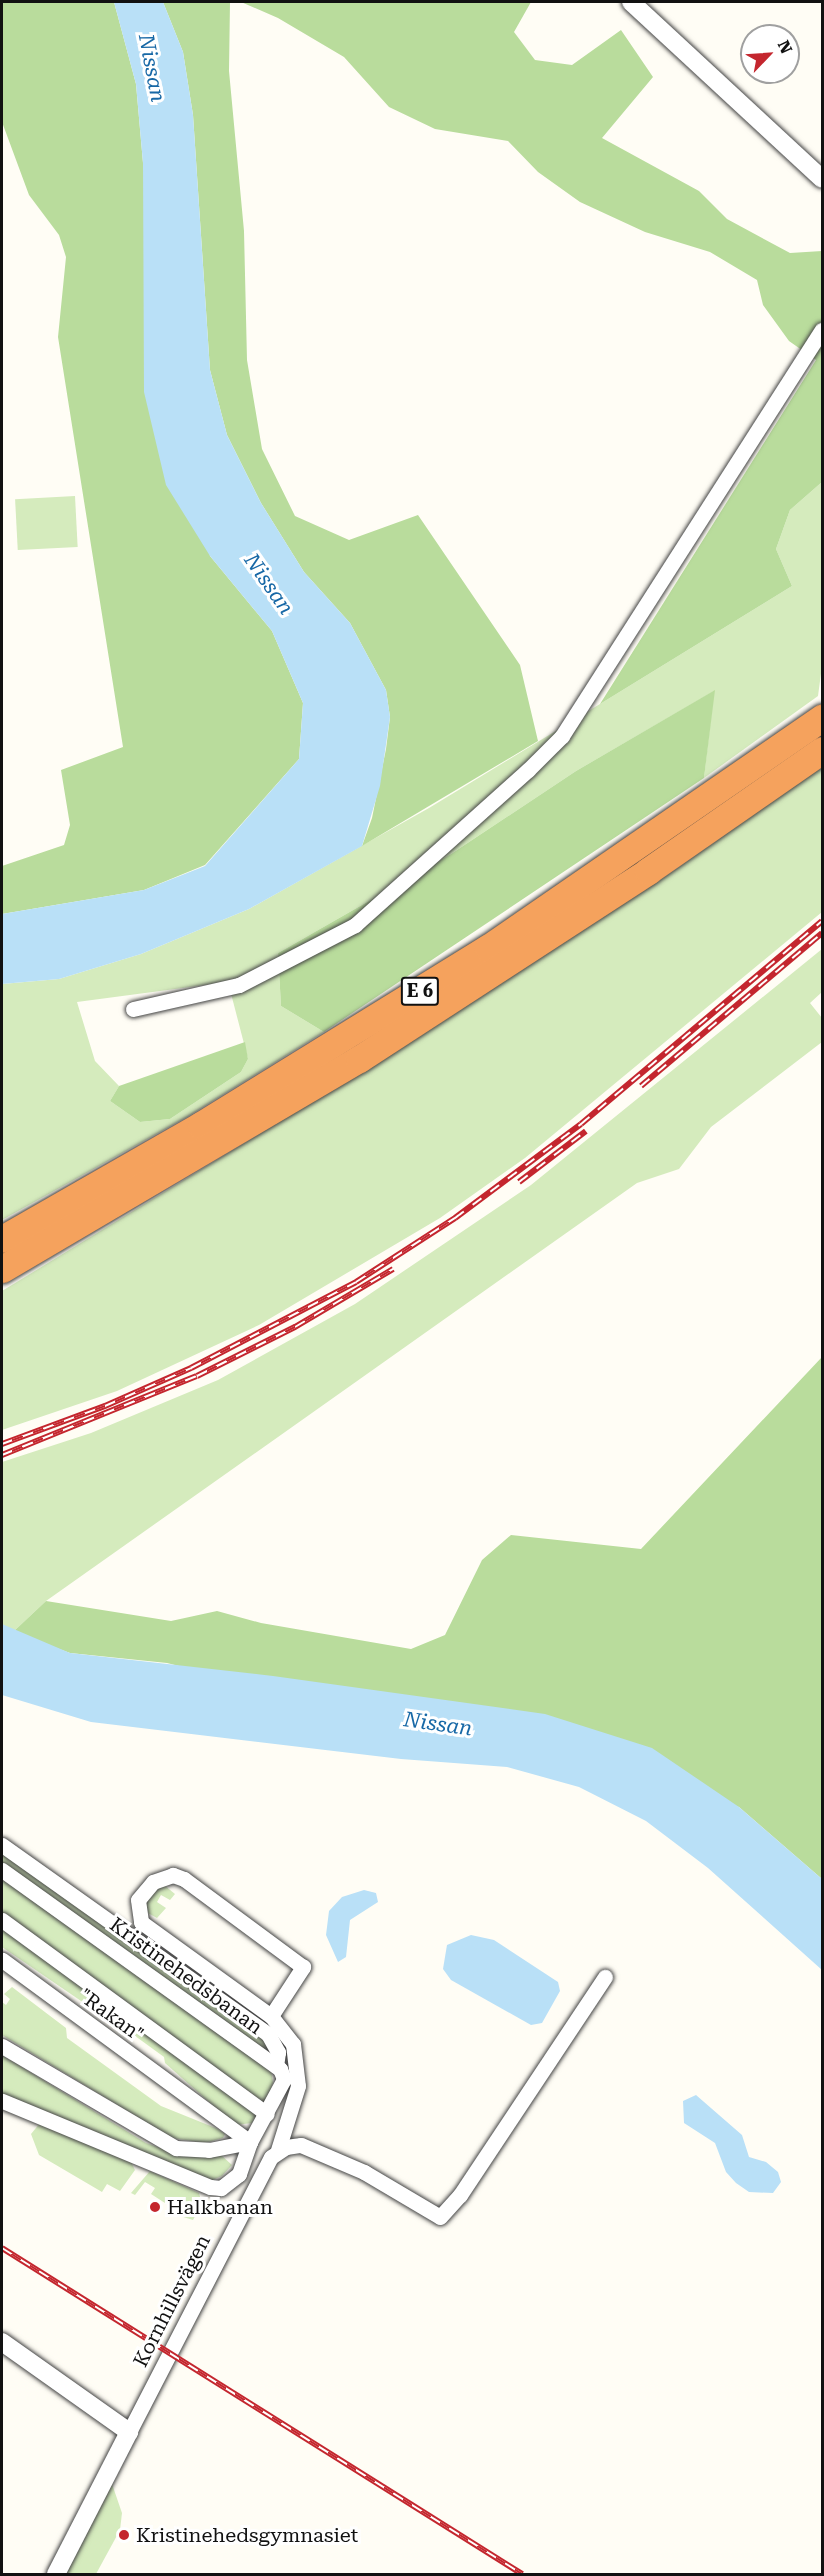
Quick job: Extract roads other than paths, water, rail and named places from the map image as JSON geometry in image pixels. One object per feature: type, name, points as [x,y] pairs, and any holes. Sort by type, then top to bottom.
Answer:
[{"type":"highway","name":"E 6","points":[[2,1239],[201,1125],[488,948],[822,718]]},
{"type":"highway","name":"E 6","points":[[2,1269],[215,1146],[440,1008],[648,871],[822,750]]},
{"type":"street","points":[[631,2],[822,179]]},
{"type":"street","points":[[133,1009],[238,985],[355,925],[528,770],[562,736],[822,330]]},
{"type":"street","points":[[2,1845],[268,2034],[278,2052],[279,2070],[284,2079],[250,2142],[239,2174],[221,2188],[210,2187],[2,2102]]},
{"type":"street","name":"Kristinehedsbanan","points":[[2,1870],[279,2070]]},
{"type":"street","points":[[272,2016],[303,1967],[184,1879],[173,1875],[153,1881],[138,1900],[141,1922],[272,2016],[293,2044],[298,2078]]},
{"type":"street","points":[[2,1920],[267,2114]]},
{"type":"street","name":"\"Rakan\"","points":[[2,1960],[250,2142]]},
{"type":"street","points":[[278,2150],[301,2145],[364,2172],[440,2217],[460,2195],[605,1977]]},
{"type":"street","points":[[2,2046],[176,2148],[199,2151],[250,2142]]},
{"type":"street","points":[[279,2070],[298,2078]]},
{"type":"street","name":"Kornhillsvägen","points":[[56,2574],[271,2157],[278,2150],[298,2078]]},
{"type":"street","points":[[2,2342],[129,2432]]},
{"type":"water","name":"Nissan","points":[[114,2],[163,2],[183,52],[193,115],[210,370],[227,435],[261,503],[304,572],[350,623],[386,690],[390,717],[380,786],[362,846],[249,909],[141,954],[59,979],[2,984],[2,914],[144,890],[205,866],[299,759],[303,703],[272,631],[210,556],[166,485],[144,392],[143,163],[136,84]]},
{"type":"water","name":"Nissan","points":[[2,1624],[70,1653],[273,1676],[545,1714],[652,1748],[739,1807],[822,1879],[822,1970],[708,1868],[646,1821],[579,1787],[507,1767],[401,1759],[91,1722],[2,1695]]},
{"type":"water","points":[[364,1890],[376,1893],[378,1902],[350,1920],[346,1957],[338,1962],[326,1935],[329,1911],[342,1897]]},
{"type":"water","points":[[471,1935],[494,1940],[558,1982],[560,1991],[542,2023],[531,2025],[451,1980],[443,1969],[447,1945]]},
{"type":"water","points":[[696,2095],[742,2135],[749,2157],[766,2162],[778,2172],[781,2182],[773,2193],[749,2192],[736,2183],[726,2172],[715,2143],[684,2123],[683,2101]]},
{"type":"railway","points":[[2,1444],[105,1406],[191,1368],[356,1282],[455,1218],[581,1124],[822,921]]},
{"type":"railway","points":[[641,1086],[822,933]]},
{"type":"railway","points":[[519,1182],[586,1131]]},
{"type":"railway","points":[[2,1455],[197,1376],[295,1327],[393,1269]]},
{"type":"railway","points":[[2,2248],[522,2574]]},
{"type":"place","name":"Halkbanan","points":[[155,2207]]},
{"type":"place","name":"Kristinehedsgymnasiet","points":[[124,2535]]}]
